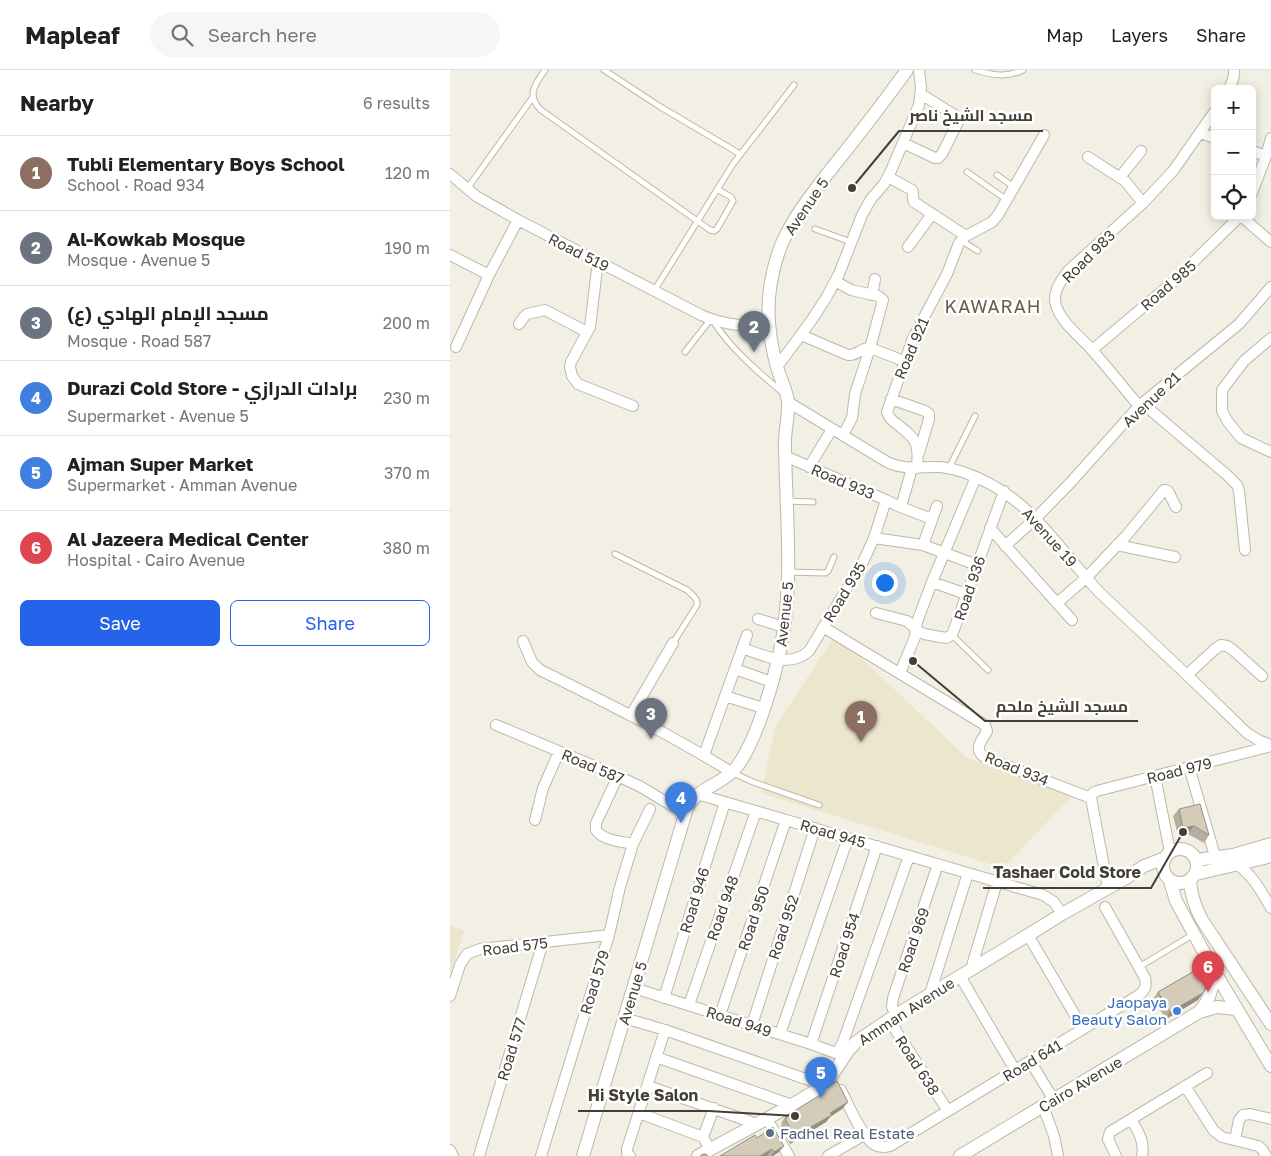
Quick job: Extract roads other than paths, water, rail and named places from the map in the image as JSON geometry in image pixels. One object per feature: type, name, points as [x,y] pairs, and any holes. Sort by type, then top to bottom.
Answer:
[{"type":"street","name":"Avenue 5","points":[[583,1156],[690,803],[698,794],[731,772],[739,762],[753,736],[778,660],[787,609],[785,437],[788,410],[787,398],[776,367],[770,328],[768,304],[772,273],[783,239],[801,208],[907,70]]},
{"type":"street","points":[[776,367],[819,310],[835,281],[866,207],[888,177],[917,110],[921,94],[919,70]]},
{"type":"street","points":[[1231,85],[1234,70]]},
{"type":"street","points":[[903,143],[938,158],[958,123],[958,118],[921,94]]},
{"type":"street","name":"Road 983","points":[[1211,117],[1173,171],[1143,203],[1068,271],[1054,295],[1056,306],[1064,320],[1141,405],[1237,485],[1245,550]]},
{"type":"street","points":[[1200,133],[1211,137]]},
{"type":"street","points":[[888,177],[912,190],[913,201],[963,238],[988,225],[995,219],[1044,134]]},
{"type":"street","points":[[1256,182],[1271,138]]},
{"type":"street","points":[[1120,177],[1141,151]]},
{"type":"street","points":[[1256,152],[1266,156]]},
{"type":"street","points":[[1088,157],[1120,177],[1143,203]]},
{"type":"street","name":"Road 519","points":[[450,175],[476,196],[518,220],[711,320],[739,326],[770,328]]},
{"type":"street","points":[[908,247],[932,214]]},
{"type":"street","points":[[456,347],[489,275],[518,220]]},
{"type":"street","name":"Road 985","points":[[1092,350],[1173,282],[1236,220]]},
{"type":"street","name":"Road 985","points":[[1245,220],[1271,242]]},
{"type":"street","name":"Road 921","points":[[915,468],[918,449],[915,440],[889,418],[887,409],[918,327],[947,274],[963,238]]},
{"type":"street","points":[[450,255],[489,275]]},
{"type":"street","points":[[598,261],[592,315],[587,332],[571,362],[570,372],[578,384],[633,406]]},
{"type":"street","points":[[872,295],[875,279]]},
{"type":"street","points":[[835,281],[851,290],[880,296],[883,302],[855,394],[852,418],[843,435]]},
{"type":"street","name":"Avenue 21","points":[[1006,546],[1071,482],[1141,405],[1239,324],[1271,287]]},
{"type":"street","points":[[519,324],[527,314],[545,310],[587,332]]},
{"type":"street","points":[[801,335],[848,355],[854,355],[864,348],[870,348],[904,361]]},
{"type":"street","points":[[1271,338],[1244,361],[1222,390],[1222,411],[1241,438],[1271,452]]},
{"type":"street","name":"Avenue 19","points":[[787,398],[832,429],[895,466],[949,468],[976,477],[1004,491],[1036,518],[1099,592],[1247,733],[1260,742],[1271,745]]},
{"type":"street","points":[[891,399],[929,414],[918,454]]},
{"type":"street","points":[[809,466],[832,429]]},
{"type":"street","name":"Road 933","points":[[785,456],[932,519]]},
{"type":"street","points":[[901,507],[915,468]]},
{"type":"street","points":[[900,674],[915,637],[917,622],[932,582],[976,477]]},
{"type":"street","points":[[1057,603],[1086,578],[1126,536],[1164,490],[1168,491],[1176,507]]},
{"type":"street","name":"Road 936","points":[[876,613],[907,621],[916,630],[924,634],[946,638],[952,636],[1004,491]]},
{"type":"street","name":"Road 935","points":[[778,660],[798,659],[809,651],[863,562],[874,538],[886,500]]},
{"type":"street","points":[[923,545],[937,506]]},
{"type":"street","points":[[990,528],[1072,620]]},
{"type":"street","points":[[874,538],[923,545],[977,565]]},
{"type":"street","points":[[1117,545],[1175,557]]},
{"type":"street","points":[[932,582],[966,594]]},
{"type":"street","points":[[758,619],[784,627]]},
{"type":"street","name":"Road 934","points":[[823,627],[985,724],[987,731],[978,746],[981,755],[1091,798]]},
{"type":"street","points":[[704,755],[747,635]]},
{"type":"street","points":[[523,641],[532,662],[538,668],[631,715],[731,772]]},
{"type":"street","points":[[631,715],[673,643]]},
{"type":"street","points":[[1188,675],[1221,645],[1233,650],[1262,676]]},
{"type":"street","points":[[742,648],[778,660]]},
{"type":"street","points":[[735,669],[772,682]]},
{"type":"street","points":[[725,696],[763,708]]},
{"type":"street","name":"Road 587","points":[[496,725],[618,776],[686,814]]},
{"type":"street","name":"Road 979","points":[[1091,798],[1097,791],[1271,745]]},
{"type":"street","points":[[535,820],[544,788],[559,752]]},
{"type":"street","points":[[1189,767],[1216,856]]},
{"type":"street","points":[[618,776],[596,823],[596,830],[599,835],[605,838],[633,844]]},
{"type":"street","points":[[1155,776],[1167,855]]},
{"type":"street","name":"Road 945","points":[[698,794],[1043,895],[1054,902],[1062,914]]},
{"type":"street","points":[[1091,798],[1108,888]]},
{"type":"street","name":"Road 946","points":[[664,998],[725,802]]},
{"type":"street","name":"Road 579","points":[[541,1156],[608,935],[633,844],[650,809]]},
{"type":"street","name":"Road 948","points":[[689,1006],[756,811]]},
{"type":"street","name":"Road 950","points":[[720,1015],[786,820]]},
{"type":"street","name":"Road 952","points":[[752,1025],[815,828]]},
{"type":"street","points":[[780,1034],[848,838]]},
{"type":"street","points":[[1196,860],[1233,855],[1271,844]]},
{"type":"street","name":"Road 954","points":[[811,1044],[877,846]]},
{"type":"street","points":[[1271,1024],[1196,908],[1192,894],[1196,860],[1190,852],[1175,850],[1167,855],[1163,863],[1176,901],[1236,1009],[1271,1066]]},
{"type":"street","name":"Amman Avenue","points":[[702,1154],[792,1105],[823,1085],[833,1075],[841,1055],[860,1038],[1062,914],[1144,866],[1167,855]]},
{"type":"street","points":[[841,1055],[843,1042],[909,856]]},
{"type":"street","points":[[1167,877],[1180,884],[1193,877],[1236,864],[1265,858]]},
{"type":"street","points":[[1254,880],[1256,869],[1265,858]]},
{"type":"street","name":"Road 969","points":[[893,1017],[893,998],[938,864]]},
{"type":"street","points":[[1236,864],[1254,880],[1271,908]]},
{"type":"street","points":[[930,994],[968,873]]},
{"type":"street","name":"Amman Avenue","points":[[1126,878],[1145,874],[1167,877]]},
{"type":"street","points":[[971,969],[998,882]]},
{"type":"street","points":[[1261,892],[1271,886]]},
{"type":"street","name":"Road 641","points":[[864,1135],[875,1146],[890,1146],[1143,992],[1147,983],[1146,978],[1105,907]]},
{"type":"street","name":"Road 575","points":[[450,996],[460,965],[468,954],[480,949],[608,935]]},
{"type":"street","points":[[1028,935],[1083,1029]]},
{"type":"street","name":"Road 577","points":[[479,1156],[543,942]]},
{"type":"street","points":[[1200,1012],[1210,997],[1213,969]]},
{"type":"street","points":[[960,976],[1015,1070]]},
{"type":"street","name":"Road 949","points":[[634,988],[841,1055]]},
{"type":"street","name":"Cairo Avenue","points":[[960,1156],[1200,1012],[1218,1007],[1236,1009]]},
{"type":"street","name":"Road 638","points":[[893,1017],[948,1111]]},
{"type":"street","points":[[624,1018],[665,1030],[823,1085]]},
{"type":"street","points":[[630,1156],[627,1153],[627,1149],[665,1030]]},
{"type":"street","points":[[656,1057],[792,1105]]},
{"type":"street","points":[[1030,1061],[1048,1103],[1058,1156]]},
{"type":"street","points":[[1116,1156],[1108,1139],[1110,1132],[1208,1073]]},
{"type":"street","points":[[828,1156],[864,1135],[833,1075]]},
{"type":"street","points":[[648,1086],[714,1108],[762,1121],[789,1156]]},
{"type":"street","points":[[1185,1086],[1211,1128],[1222,1136],[1258,1146],[1266,1156]]},
{"type":"street","points":[[702,1154],[703,1137],[714,1108]]},
{"type":"street","points":[[639,1113],[703,1137]]},
{"type":"street","points":[[1235,1140],[1239,1120],[1243,1115],[1250,1114],[1271,1119]]},
{"type":"street","points":[[1131,1118],[1142,1141],[1142,1156]]},
{"type":"street","points":[[450,1150],[453,1156]]},
{"type":"lane","points":[[545,70],[534,86],[534,102],[541,110],[712,231],[717,229],[733,203],[731,197],[717,189]]},
{"type":"lane","points":[[604,70],[667,111],[740,154]]},
{"type":"lane","points":[[975,70],[1000,76],[1010,75],[1023,70]]},
{"type":"lane","points":[[654,291],[740,154],[794,85]]},
{"type":"lane","points":[[468,189],[533,96]]},
{"type":"lane","points":[[967,172],[1007,200]]},
{"type":"lane","points":[[997,175],[1014,187]]},
{"type":"lane","points":[[815,229],[851,242]]},
{"type":"lane","points":[[963,238],[978,251]]},
{"type":"lane","points":[[685,352],[711,320]]},
{"type":"lane","name":"Road 519","points":[[711,320],[741,355],[787,398]]},
{"type":"lane","points":[[949,468],[974,416]]},
{"type":"lane","points":[[787,501],[812,502]]},
{"type":"lane","points":[[615,554],[687,590],[696,598],[697,605],[673,643]]},
{"type":"lane","points":[[788,572],[826,573],[834,557]]},
{"type":"lane","points":[[952,636],[988,670]]},
{"type":"lane","points":[[731,772],[753,782],[819,805]]},
{"type":"lane","points":[[1139,967],[1194,934]]},
{"type":"place","name":"مسجد الشيخ ناصر","points":[[852,188]]},
{"type":"place","name":"Al-Kowkab Mosque","points":[[754,352]]},
{"type":"place","name":"مسجد الشيخ ملحم","points":[[913,661]]},
{"type":"place","name":"مسجد الإمام الهادي (ع)","points":[[651,739]]},
{"type":"place","name":"Tubli Elementary Boys School","points":[[861,742]]},
{"type":"place","name":"Durazi Cold Store - برادات الدرازي","points":[[681,823]]},
{"type":"place","name":"Tashaer Cold Store","points":[[1183,832]]},
{"type":"place","name":"Al Jazeera Medical Center","points":[[1208,992]]},
{"type":"place","name":"Jaopaya Beauty Salon","points":[[1177,1011]]},
{"type":"place","name":"Ajman Super Market","points":[[821,1098]]},
{"type":"place","name":"Hi Style Salon","points":[[795,1116]]},
{"type":"place","name":"Fadhel Real Estate","points":[[770,1133]]},
{"type":"district","name":"KAWARAH","points":[[993,306]]}]
